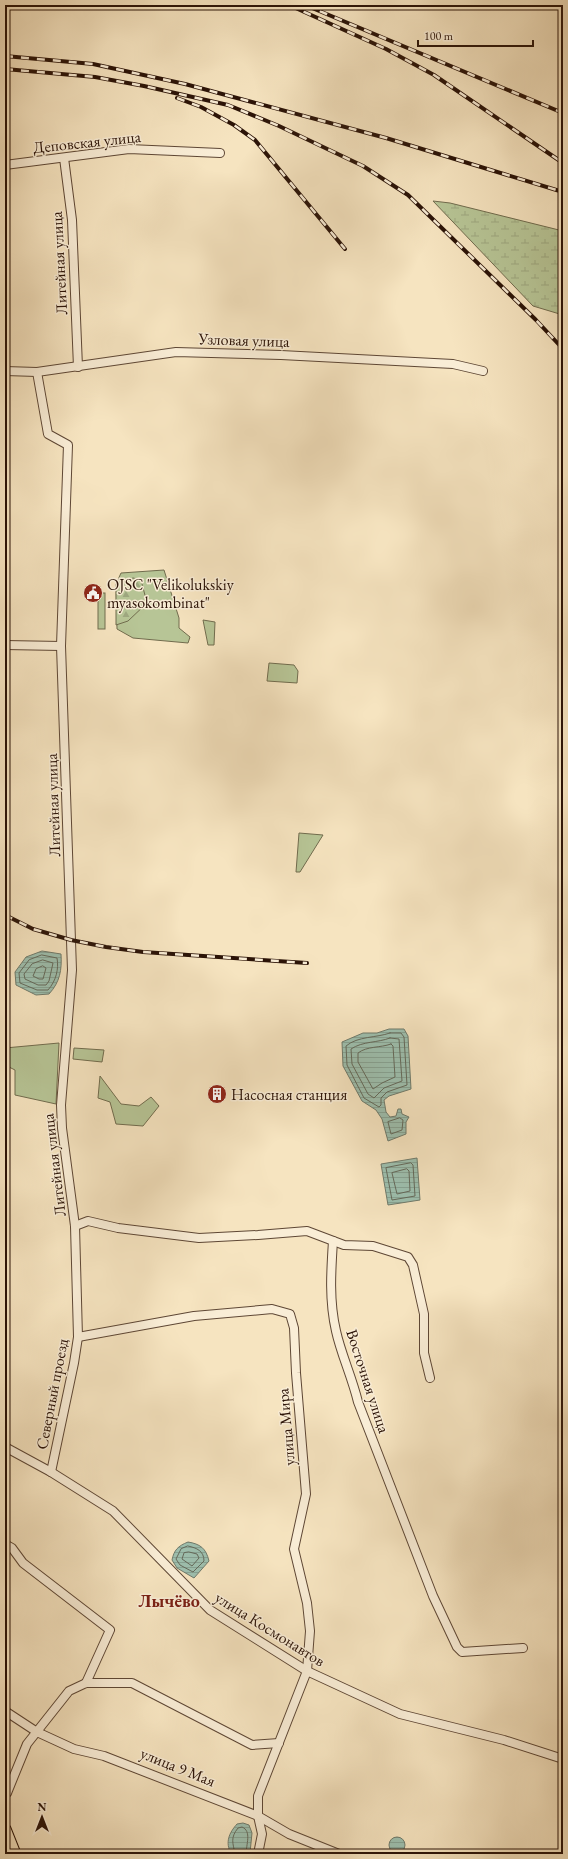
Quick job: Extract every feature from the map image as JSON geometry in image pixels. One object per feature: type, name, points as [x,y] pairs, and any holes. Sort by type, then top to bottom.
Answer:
[{"type":"main road","points":[[5,1828],[15,1854]]},
{"type":"street","name":"Деповская улица","points":[[5,166],[129,149],[220,153]]},
{"type":"street","name":"Литейная улица","points":[[64,158],[72,220],[78,367]]},
{"type":"street","name":"Узловая улица","points":[[5,371],[37,372],[176,352],[281,355],[453,364],[483,371]]},
{"type":"street","name":"Литейная улица","points":[[37,372],[48,434],[68,445],[61,646],[72,970],[61,1105],[62,1128],[75,1226],[75,1249]]},
{"type":"street","points":[[5,645],[61,646]]},
{"type":"street","points":[[75,1226],[88,1221],[118,1228],[199,1238],[258,1235],[307,1230],[344,1245],[374,1246],[410,1259],[413,1265],[424,1314],[424,1352],[430,1378]]},
{"type":"street","name":"Восточная улица","points":[[333,1241],[331,1267],[332,1305],[336,1332],[353,1381],[358,1402],[433,1596],[457,1647],[462,1652],[523,1648]]},
{"type":"street","name":"Северный проезд","points":[[51,1472],[78,1337],[75,1249]]},
{"type":"street","name":"улица Мира","points":[[78,1337],[194,1316],[272,1309],[290,1314],[294,1328],[296,1373],[306,1494],[294,1549],[307,1603],[310,1632],[307,1671],[258,1796],[258,1816],[262,1834],[258,1854]]},
{"type":"street","name":"улица Космонавтов","points":[[5,1447],[51,1472],[113,1511],[210,1610],[307,1671],[400,1714],[504,1740],[563,1759]]},
{"type":"street","points":[[5,1544],[12,1548],[23,1563],[110,1630],[86,1683]]},
{"type":"street","points":[[5,1795],[27,1744],[70,1691],[86,1683],[132,1683],[252,1745],[279,1743]]},
{"type":"street","name":"улица 9 Мая","points":[[5,1711],[36,1732],[74,1749],[104,1756],[258,1816],[289,1834],[339,1854]]},
{"type":"green space","points":[[433,201],[450,203],[563,231],[563,315],[533,306]]},
{"type":"green space","points":[[164,570],[179,618],[179,628],[190,637],[188,643],[133,638],[117,629],[116,584],[121,573]]},
{"type":"green space","points":[[133,578],[141,580],[147,603],[128,621],[116,625],[116,584]]},
{"type":"green space","points":[[98,593],[105,593],[105,629],[98,629]]},
{"type":"green space","points":[[203,620],[215,622],[214,645],[208,645]]},
{"type":"green space","points":[[269,663],[294,665],[298,671],[297,683],[267,681]]},
{"type":"green space","points":[[299,833],[323,835],[300,872],[296,872]]},
{"type":"green space","points":[[59,1043],[56,1104],[15,1095],[15,1070],[5,1065],[5,1048]]},
{"type":"green space","points":[[74,1048],[104,1050],[102,1062],[73,1059]]},
{"type":"green space","points":[[100,1076],[121,1104],[139,1106],[151,1097],[159,1106],[143,1126],[116,1124],[110,1102],[98,1098]]},
{"type":"water","points":[[42,951],[61,954],[61,971],[56,985],[49,994],[36,995],[16,985],[15,972],[26,957]]},
{"type":"water","points":[[389,1029],[404,1029],[408,1036],[411,1089],[389,1096],[384,1100],[386,1112],[390,1117],[396,1116],[398,1109],[401,1109],[402,1114],[409,1117],[406,1122],[406,1134],[388,1141],[382,1119],[376,1110],[362,1101],[343,1066],[342,1042],[363,1033],[377,1033]]},
{"type":"water","points":[[417,1158],[420,1200],[388,1205],[381,1164]]},
{"type":"water","points":[[188,1542],[202,1547],[209,1561],[194,1578],[177,1568],[172,1560],[177,1549]]},
{"type":"water","points":[[243,1823],[249,1825],[252,1833],[250,1853],[231,1854],[228,1846],[230,1834],[237,1824]]},
{"type":"water","points":[[397,1837],[403,1839],[405,1845],[403,1851],[397,1853],[391,1851],[389,1845],[391,1839]]},
{"type":"railway","points":[[289,5],[386,49],[434,75],[563,163]]},
{"type":"railway","points":[[305,5],[563,113]]},
{"type":"railway","points":[[546,5],[563,9]]},
{"type":"railway","points":[[5,56],[93,64],[185,84],[386,138],[563,192]]},
{"type":"railway","points":[[5,69],[95,77],[144,86],[228,105],[279,126],[363,166],[408,195],[536,320],[563,349]]},
{"type":"railway","points":[[177,98],[201,107],[234,125],[255,140],[345,249]]},
{"type":"railway","points":[[5,915],[33,929],[71,940],[106,947],[143,952],[307,963]]},
{"type":"place","name":"OJSC \"Velikolukskiy myasokombinat\"","points":[[93,593]]},
{"type":"place","name":"Насосная станция","points":[[217,1094]]},
{"type":"district","name":"Лычёво","points":[[169,1600]]}]
